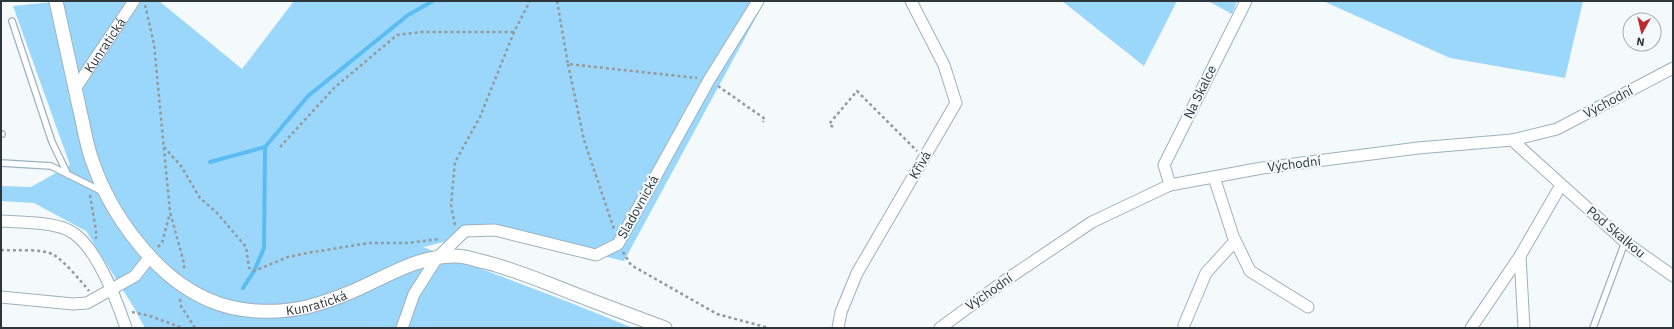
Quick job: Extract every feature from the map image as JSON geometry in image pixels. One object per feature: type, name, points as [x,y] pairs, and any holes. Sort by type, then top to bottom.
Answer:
[{"type":"street","name":"Kunratická","points":[[56,1],[91,158],[105,193],[136,242],[150,258],[180,283],[210,300],[226,305],[262,311],[285,311],[306,307],[350,293],[407,266],[437,258],[456,256],[514,270],[664,328]]},
{"type":"street","name":"Kunratická","points":[[75,89],[134,1]]},
{"type":"street","name":"Sladovnická","points":[[402,328],[414,294],[437,258],[465,231],[495,230],[596,255],[618,244],[709,80],[758,1]]},
{"type":"street","name":"Křivá","points":[[838,328],[841,312],[857,273],[956,103],[944,64],[911,1]]},
{"type":"street","name":"Na Skalce","points":[[1170,185],[1164,165],[1246,1]]},
{"type":"street","name":"Východní","points":[[940,328],[997,286],[1092,222],[1170,185],[1262,168],[1395,151],[1512,140],[1557,129],[1673,68]]},
{"type":"street","name":"Pod Skalkou","points":[[1512,140],[1625,242],[1673,276]]},
{"type":"street","points":[[1214,177],[1235,241],[1250,271],[1308,307]]},
{"type":"street","points":[[1471,328],[1520,256],[1561,185]]},
{"type":"street","points":[[1,221],[57,226],[68,230],[76,236],[90,252],[112,290],[126,328]]},
{"type":"street","points":[[1184,325],[1206,273],[1235,241]]},
{"type":"street","points":[[1520,256],[1524,328]]},
{"type":"street","points":[[1,297],[73,304],[87,303],[135,276],[150,258]]},
{"type":"lane","points":[[12,21],[52,142],[68,175]]},
{"type":"lane","points":[[1,163],[51,166],[105,193]]},
{"type":"lane","points":[[1593,328],[1625,242]]},
{"type":"path","points":[[144,1],[154,44],[170,212],[184,263],[184,270],[180,283],[180,306],[195,328]]},
{"type":"path","points":[[164,147],[181,166],[200,198],[218,214],[246,247],[249,268],[254,271],[288,257],[314,251],[369,242],[406,243],[458,237],[451,206],[455,162],[480,117],[514,32],[530,1]]},
{"type":"path","points":[[557,1],[568,64],[709,80],[765,119],[763,122]]},
{"type":"path","points":[[280,147],[334,88],[397,35],[421,32],[514,32]]},
{"type":"path","points":[[833,127],[829,124],[857,91],[924,158]]},
{"type":"path","points":[[88,184],[96,231],[96,243],[90,252]]},
{"type":"path","points":[[150,258],[162,243],[170,212]]},
{"type":"path","points":[[1,250],[45,252],[54,254],[82,282],[95,299]]},
{"type":"path","points":[[120,310],[150,316],[183,328]]},
{"type":"shaded area","points":[[62,1],[159,1],[242,69],[294,1],[765,1],[624,261],[495,230],[423,247],[633,328],[145,328],[86,231],[34,203],[1,201],[1,186],[31,187],[70,165],[13,6]]},
{"type":"shaded area","points":[[1062,1],[1177,1],[1144,66]]},
{"type":"shaded area","points":[[1208,1],[1237,1],[1232,14]]},
{"type":"shaded area","points":[[1323,1],[1583,1],[1565,78],[1450,58]]},
{"type":"waterway","points":[[243,288],[254,271],[264,248],[265,147],[308,96],[408,15],[433,1]]},
{"type":"waterway","points":[[210,162],[265,147]]}]
